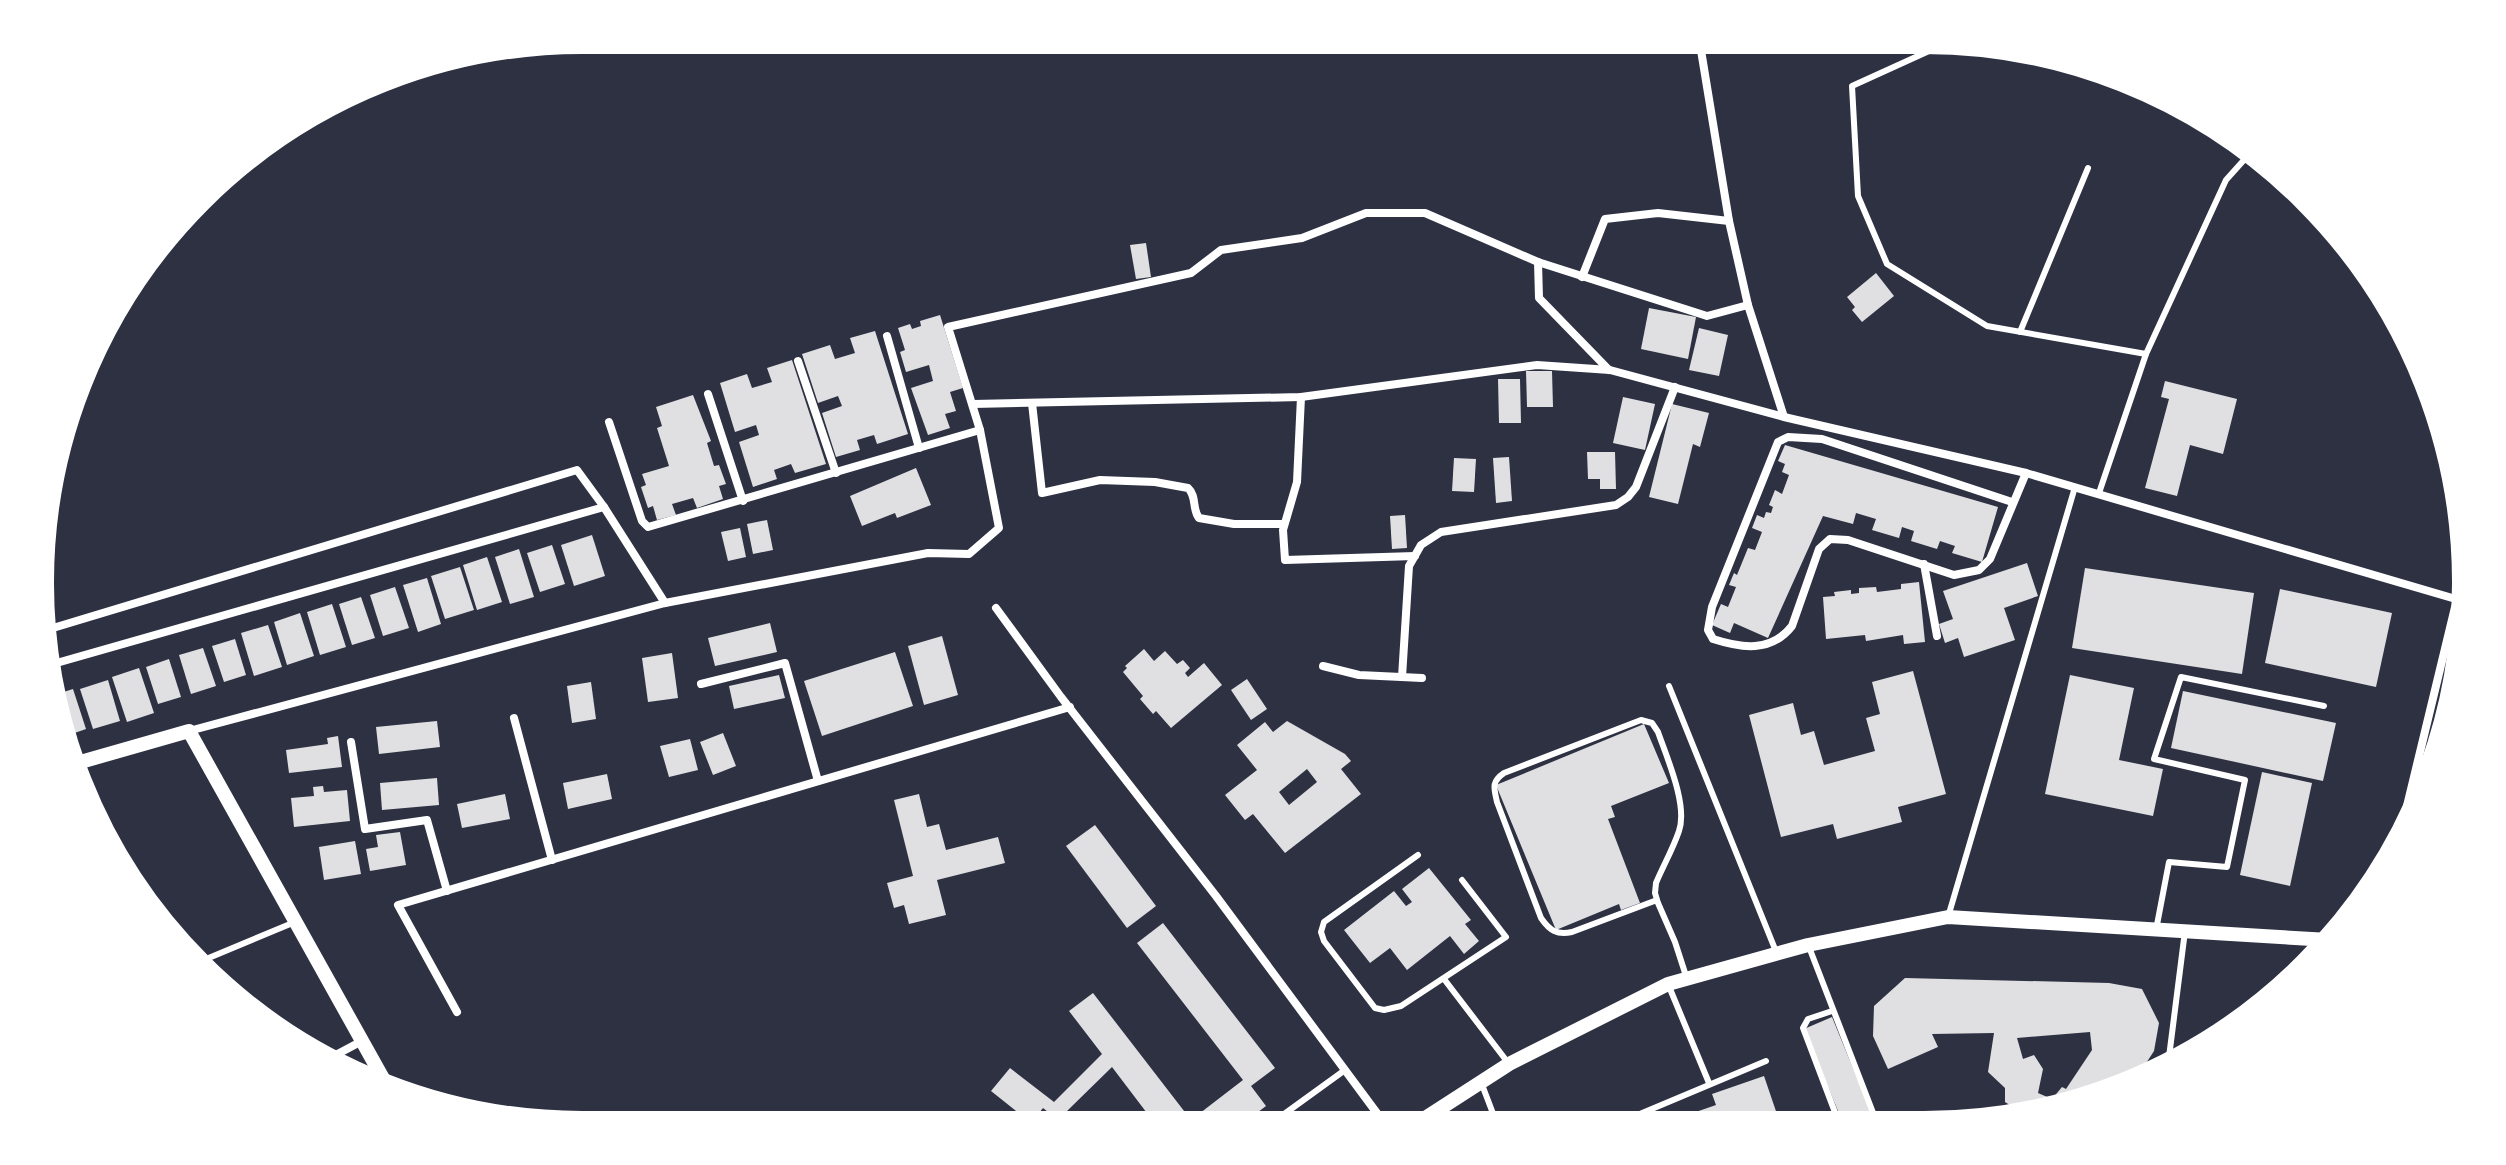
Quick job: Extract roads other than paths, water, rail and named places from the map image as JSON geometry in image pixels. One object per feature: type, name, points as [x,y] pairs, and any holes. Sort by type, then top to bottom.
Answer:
[{"type":"street","points":[[1701,52],[1729,221],[1748,305],[1784,417]]},
{"type":"street","points":[[83,761],[665,603],[928,553],[969,554],[999,528],[980,430],[948,327],[1191,273],[1221,250],[1302,238],[1366,213],[1425,213],[1538,262],[1707,316],[1748,305]]},
{"type":"street","points":[[1582,277],[1605,219],[1658,213],[1729,221]]},
{"type":"street","points":[[1538,262],[1539,298],[1610,370]]},
{"type":"street","points":[[887,336],[919,448]]},
{"type":"street","points":[[798,361],[836,473]]},
{"type":"street","points":[[973,404],[1301,397],[1537,365],[1610,370],[1784,417],[2026,473],[2454,598]]},
{"type":"street","points":[[1402,677],[1409,566],[1421,545],[1441,532],[1616,505],[1636,487],[1675,387]]},
{"type":"street","points":[[708,394],[743,501]]},
{"type":"street","points":[[1301,397],[1297,482],[1284,524],[1285,560],[1415,556]]},
{"type":"street","points":[[1032,403],[1042,493],[1100,480],[1155,482],[1188,488],[1199,518],[1234,524],[1284,524]]},
{"type":"street","points":[[609,422],[642,521],[648,527],[980,430]]},
{"type":"street","points":[[2012,502],[1822,439],[1788,437],[1778,442],[1712,607],[1708,630],[1713,639],[1739,648],[1766,644],[1784,636],[1792,626],[1819,549],[1830,539],[1848,540],[1954,575],[1979,570],[1990,559],[2026,473]]},
{"type":"street","points":[[54,628],[577,470],[665,603]]},
{"type":"street","points":[[59,662],[604,507]]},
{"type":"street","points":[[1924,564],[1937,636]]},
{"type":"street","points":[[996,608],[1377,1113]]},
{"type":"street","points":[[2411,792],[2450,642]]},
{"type":"street","points":[[701,684],[785,663],[818,781]]},
{"type":"street","points":[[1323,666],[1359,675],[1422,678]]},
{"type":"street","points":[[457,1012],[398,905],[1070,707]]},
{"type":"street","points":[[514,718],[552,860]]},
{"type":"street","points":[[189,731],[380,1073]]},
{"type":"street","points":[[351,742],[365,829],[427,820],[447,891]]},
{"type":"street","points":[[1433,1113],[1509,1064],[1668,984],[1808,945],[1948,917],[2316,939]]},
{"type":"street","points":[[339,1053],[362,1041]]},
{"type":"lane","points":[[1927,52],[1852,86],[1858,196],[1887,264],[1987,326],[2146,354]]},
{"type":"lane","points":[[2099,493],[2146,354],[2226,180],[2244,160]]},
{"type":"lane","points":[[2020,332],[2088,168]]},
{"type":"lane","points":[[1948,917],[2075,487]]},
{"type":"lane","points":[[2156,930],[2169,862],[2227,867],[2245,780],[2154,759],[2181,677],[2324,706]]},
{"type":"lane","points":[[1669,686],[1777,954]]},
{"type":"lane","points":[[1657,900],[1572,932],[1561,934],[1552,931],[1541,918],[1497,802],[1493,787],[1495,779],[1641,720],[1652,723],[1658,732],[1679,796],[1681,815],[1680,829],[1656,883],[1657,900],[1687,979]]},
{"type":"lane","points":[[1418,855],[1324,922],[1321,932],[1324,941],[1375,1008],[1384,1010],[1401,1006],[1506,937],[1462,880]]},
{"type":"lane","points":[[208,958],[295,922]]},
{"type":"lane","points":[[2170,1052],[2185,931]]},
{"type":"lane","points":[[1808,945],[1873,1113]]},
{"type":"lane","points":[[1444,979],[1509,1064]]},
{"type":"lane","points":[[1668,984],[1709,1083]]},
{"type":"lane","points":[[1832,1011],[1808,1019],[1803,1028],[1835,1113]]},
{"type":"lane","points":[[1641,1113],[1766,1061]]},
{"type":"lane","points":[[1286,1113],[1345,1070]]},
{"type":"lane","points":[[1481,1082],[1493,1113]]}]
